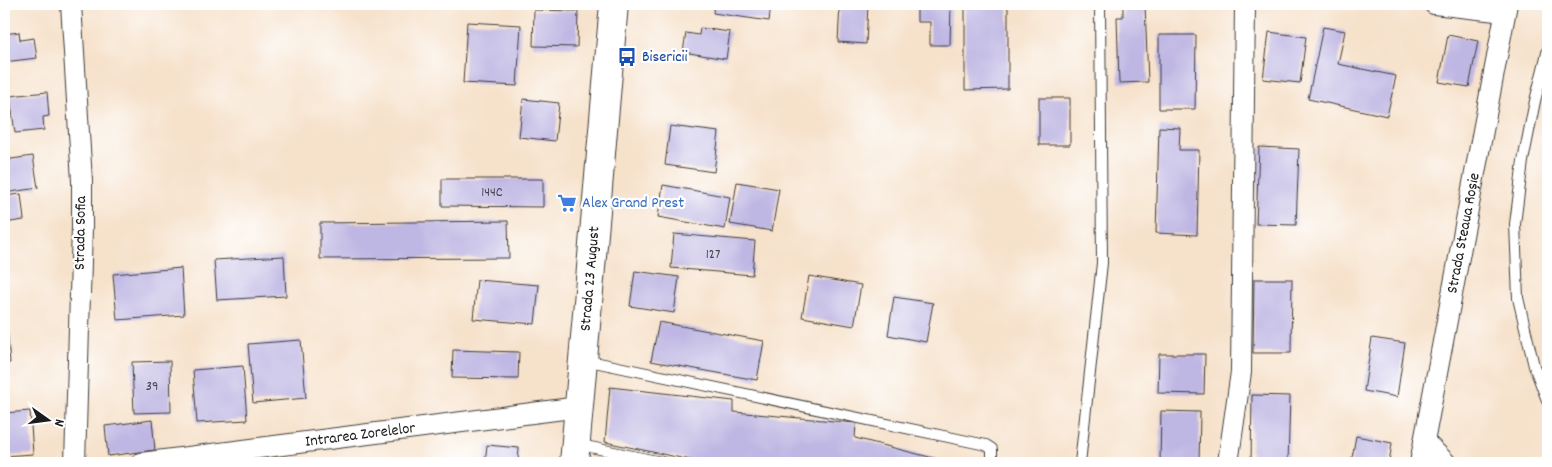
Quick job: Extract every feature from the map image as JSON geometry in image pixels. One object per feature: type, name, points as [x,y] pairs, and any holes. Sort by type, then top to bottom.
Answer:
[{"type":"main road","name":"Strada 23 August","points":[[575,454],[614,4]]},
{"type":"street","name":"Strada Sofia","points":[[71,4],[82,181],[75,463]]},
{"type":"street","points":[[1228,463],[1241,372],[1245,4]]},
{"type":"street","points":[[1434,4],[1506,8]]},
{"type":"street","name":"Strada Steaua Roșie","points":[[1420,463],[1506,8]]},
{"type":"street","name":"Intrarea Zorelelor","points":[[141,463],[579,407]]},
{"type":"street","points":[[1424,441],[1446,463]]},
{"type":"lane","points":[[1080,463],[1102,263],[1100,4]]},
{"type":"lane","points":[[1548,50],[1534,101],[1523,161],[1516,224],[1518,298],[1534,366],[1548,403]]},
{"type":"lane","points":[[584,360],[986,445],[992,449],[992,463]]},
{"type":"lane","points":[[575,454],[666,463]]},
{"type":"building","points":[[714,4],[771,4],[769,21],[713,13]]},
{"type":"building","points":[[840,4],[868,4],[866,44],[838,42]]},
{"type":"building","points":[[917,4],[951,4],[950,45],[930,45],[930,22],[917,22]]},
{"type":"building","points":[[965,4],[1008,4],[1008,89],[965,90]]},
{"type":"building","points":[[1123,4],[1145,4],[1148,82],[1119,83],[1117,17],[1123,17]]},
{"type":"building","points":[[534,10],[578,11],[577,47],[533,46]]},
{"type":"building","points":[[467,22],[521,25],[517,86],[463,83]]},
{"type":"building","points":[[1323,27],[1345,31],[1338,64],[1396,76],[1387,116],[1308,99]]},
{"type":"building","points":[[700,28],[730,32],[726,59],[683,52],[686,33],[699,35]]},
{"type":"building","points":[[19,32],[20,40],[34,38],[37,58],[4,62],[4,34]]},
{"type":"building","points":[[1269,32],[1306,37],[1300,83],[1263,79]]},
{"type":"building","points":[[1159,35],[1196,35],[1195,109],[1159,109]]},
{"type":"building","points":[[1448,35],[1478,41],[1469,87],[1439,82]]},
{"type":"building","points":[[47,92],[49,116],[43,117],[44,130],[15,133],[10,96]]},
{"type":"building","points":[[1039,98],[1070,98],[1070,145],[1039,145]]},
{"type":"building","points":[[523,99],[559,103],[555,141],[519,137]]},
{"type":"building","points":[[670,126],[719,132],[714,172],[665,165]]},
{"type":"building","points":[[1159,127],[1180,128],[1179,150],[1199,150],[1197,235],[1156,233]]},
{"type":"building","points":[[1259,147],[1299,149],[1296,225],[1256,224]]},
{"type":"building","points":[[33,156],[38,188],[4,193],[4,160]]},
{"type":"building","points":[[442,179],[543,179],[543,207],[442,206]]},
{"type":"building","points":[[737,182],[779,189],[772,231],[730,224]]},
{"type":"building","points":[[663,185],[730,197],[725,229],[658,217]]},
{"type":"building","points":[[21,194],[24,220],[4,223],[4,196]]},
{"type":"building","points":[[508,221],[509,258],[320,259],[320,223]]},
{"type":"building","points":[[674,234],[755,241],[752,275],[671,268]]},
{"type":"building","points":[[284,256],[286,296],[217,300],[214,260]]},
{"type":"building","points":[[181,268],[184,315],[117,320],[113,274]]},
{"type":"building","points":[[635,271],[679,277],[674,313],[630,306]]},
{"type":"building","points":[[809,276],[861,285],[854,326],[802,317]]},
{"type":"building","points":[[1254,279],[1292,279],[1291,353],[1253,353]]},
{"type":"building","points":[[477,280],[539,285],[535,324],[473,319]]},
{"type":"building","points":[[894,297],[933,303],[926,342],[888,335]]},
{"type":"building","points":[[659,322],[764,341],[757,380],[651,361]]},
{"type":"building","points":[[4,326],[7,326],[10,363],[4,363]]},
{"type":"building","points":[[1372,338],[1405,343],[1397,397],[1364,391]]},
{"type":"building","points":[[301,340],[306,398],[253,403],[248,344]]},
{"type":"building","points":[[453,350],[519,352],[518,379],[452,378]]},
{"type":"building","points":[[1159,354],[1205,354],[1204,394],[1158,393]]},
{"type":"building","points":[[170,361],[171,412],[134,413],[132,362]]},
{"type":"building","points":[[243,366],[247,420],[197,423],[193,370]]},
{"type":"building","points":[[5,376],[7,396],[4,396]]},
{"type":"building","points":[[610,387],[734,401],[734,412],[856,423],[855,438],[945,461],[944,463],[705,463],[605,442]]},
{"type":"building","points":[[1252,395],[1290,396],[1288,463],[1251,463]]},
{"type":"building","points":[[30,411],[33,454],[4,456],[4,413]]},
{"type":"building","points":[[1161,411],[1200,412],[1199,463],[1160,463]]},
{"type":"building","points":[[152,420],[155,450],[108,456],[105,426]]},
{"type":"building","points":[[1356,436],[1392,443],[1389,463],[1351,463]]},
{"type":"building","points":[[487,445],[519,448],[518,463],[485,463]]},
{"type":"place","name":"Bisericii","points":[[627,57]]},
{"type":"place","name":"Alex Grand Prest","points":[[567,203]]}]
